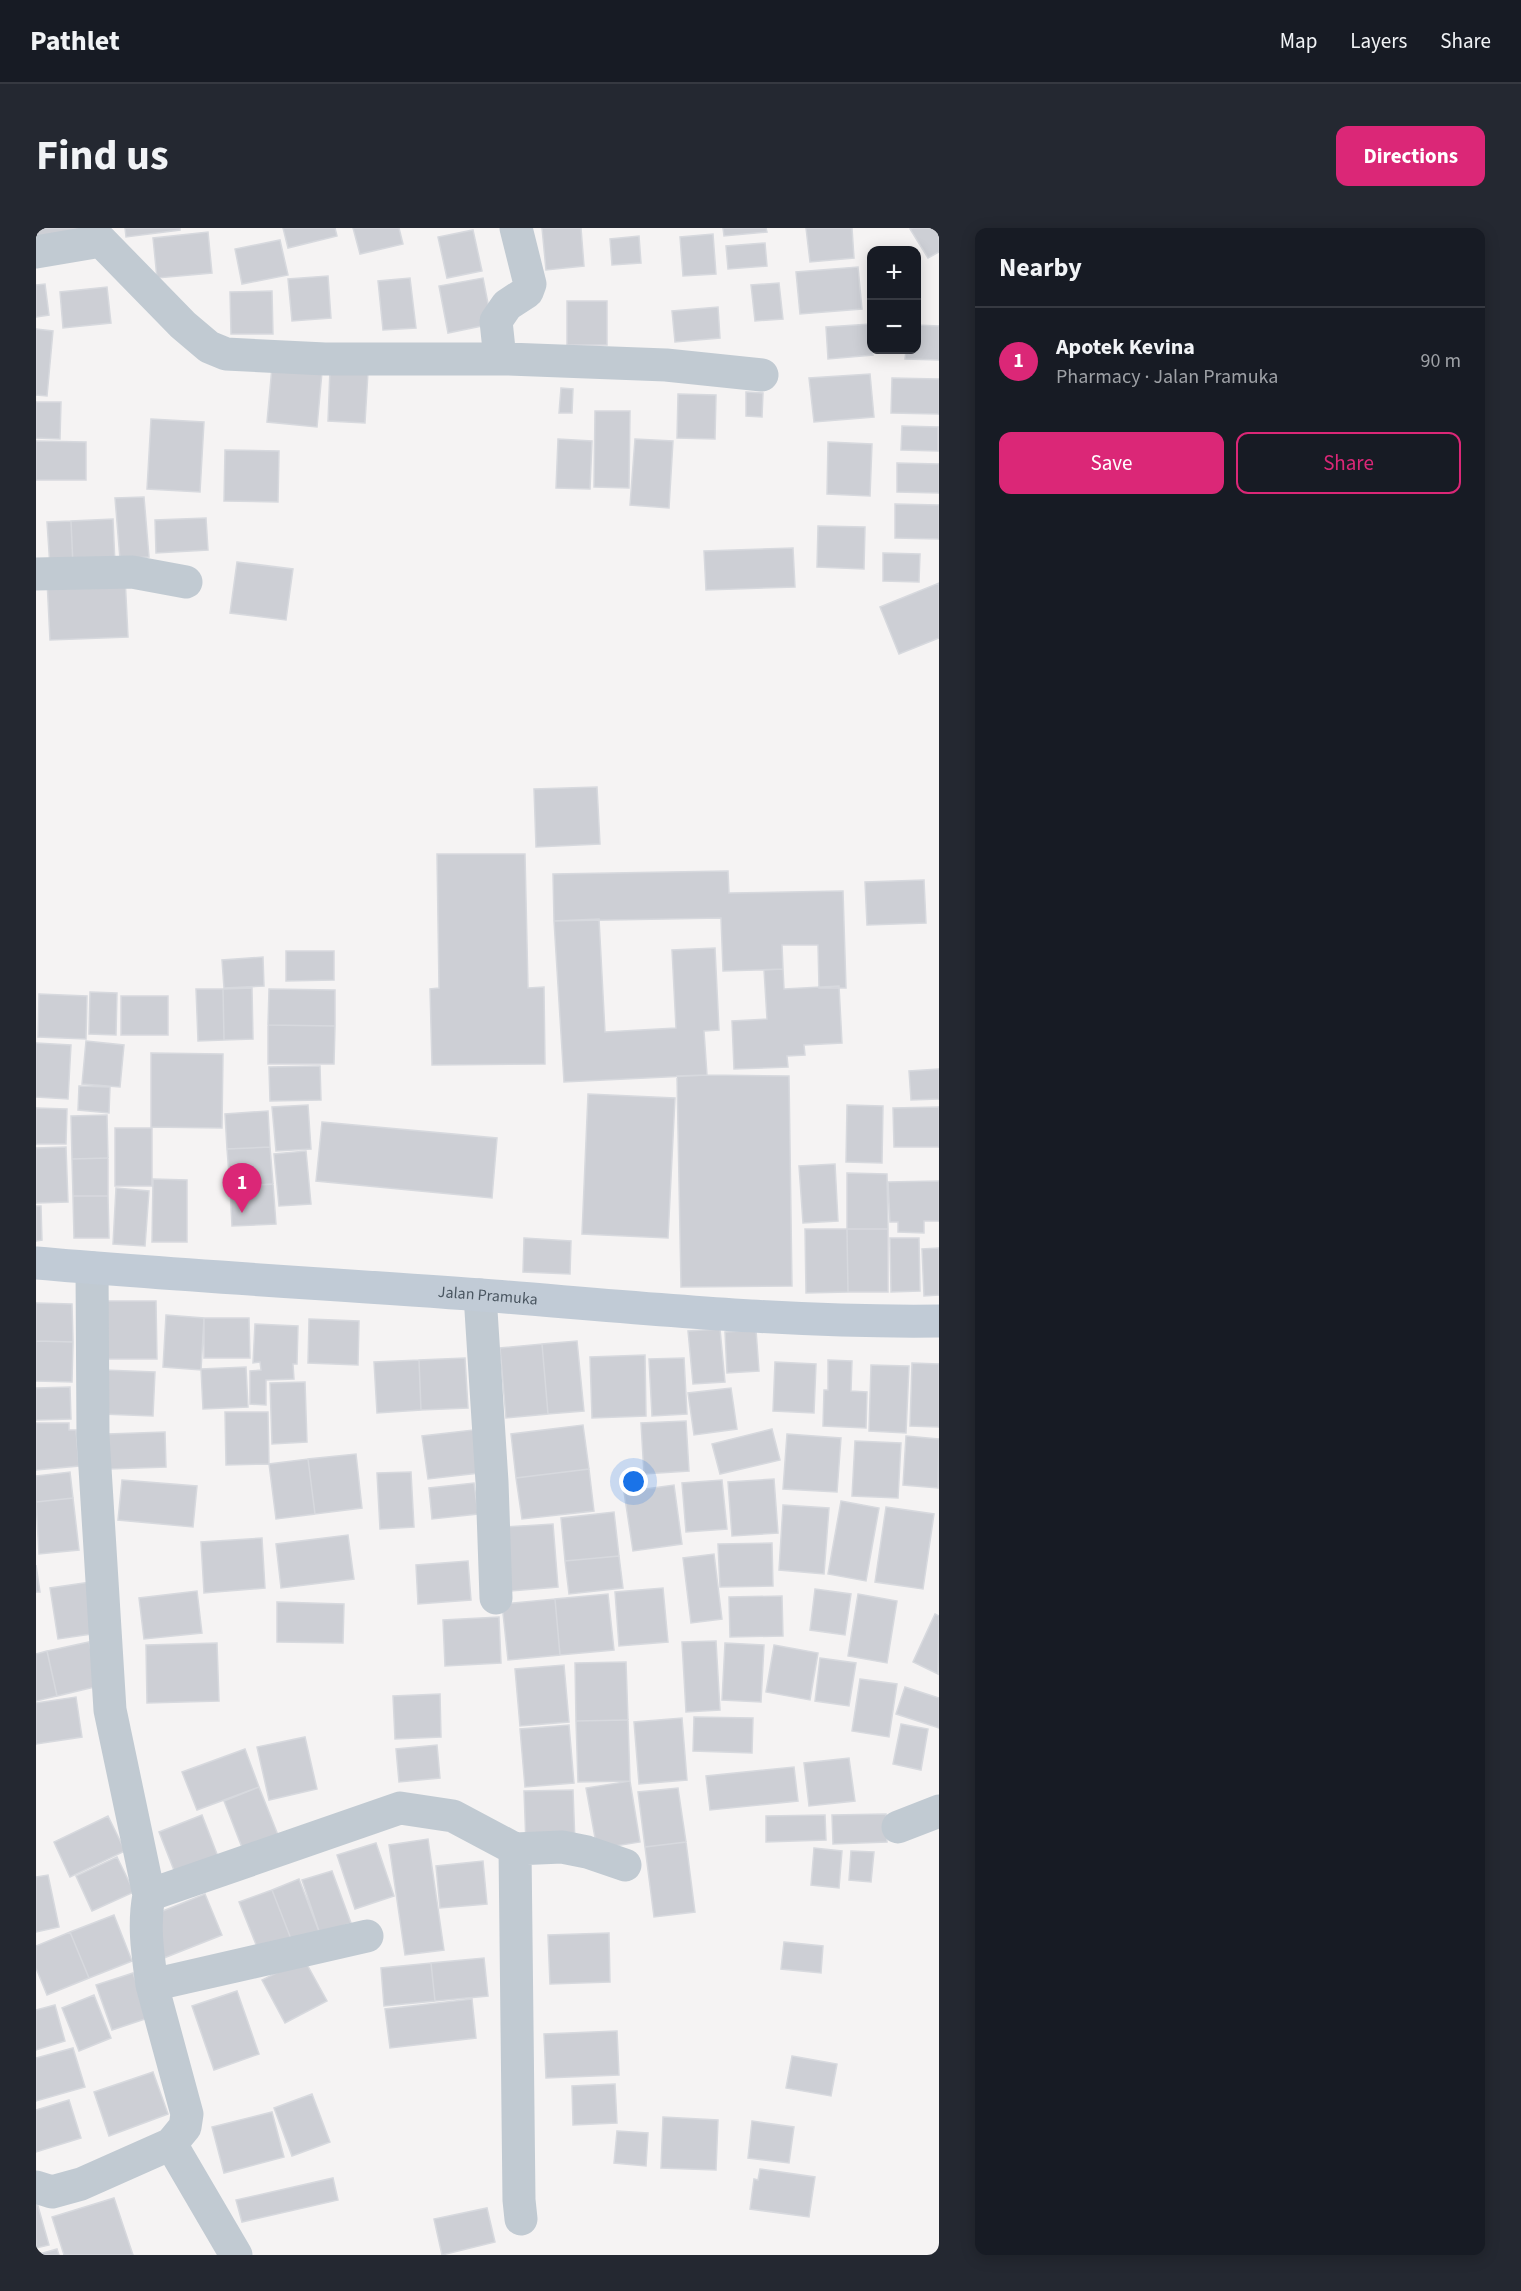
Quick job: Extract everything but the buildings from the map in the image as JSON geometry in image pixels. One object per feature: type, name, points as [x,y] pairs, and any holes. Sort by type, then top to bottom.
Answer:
[{"type":"street","points":[[500,359],[496,321],[507,305],[527,292],[530,284],[516,228]]},
{"type":"street","points":[[36,252],[101,235],[183,325],[209,347],[226,354],[325,359],[500,359],[666,365],[762,375]]},
{"type":"street","points":[[36,574],[132,572],[186,582]]},
{"type":"street","name":"Jalan Pramuka","points":[[36,1263],[693,1312],[870,1322],[939,1321]]},
{"type":"street","points":[[36,2187],[52,2192],[81,2184],[171,2144],[185,2127],[187,2114],[152,1986],[146,1932],[149,1895],[110,1710],[93,1436],[92,1268]]},
{"type":"street","points":[[480,1295],[492,1482],[496,1599]]},
{"type":"street","points":[[149,1895],[400,1808],[453,1816],[515,1849],[562,1847],[587,1852],[625,1865]]},
{"type":"street","points":[[898,1827],[939,1811]]},
{"type":"street","points":[[515,1849],[521,2219]]},
{"type":"street","points":[[152,1986],[366,1936]]},
{"type":"street","points":[[171,2144],[236,2255]]},
{"type":"place","name":"Apotek Kevina","points":[[242,1213]]}]
